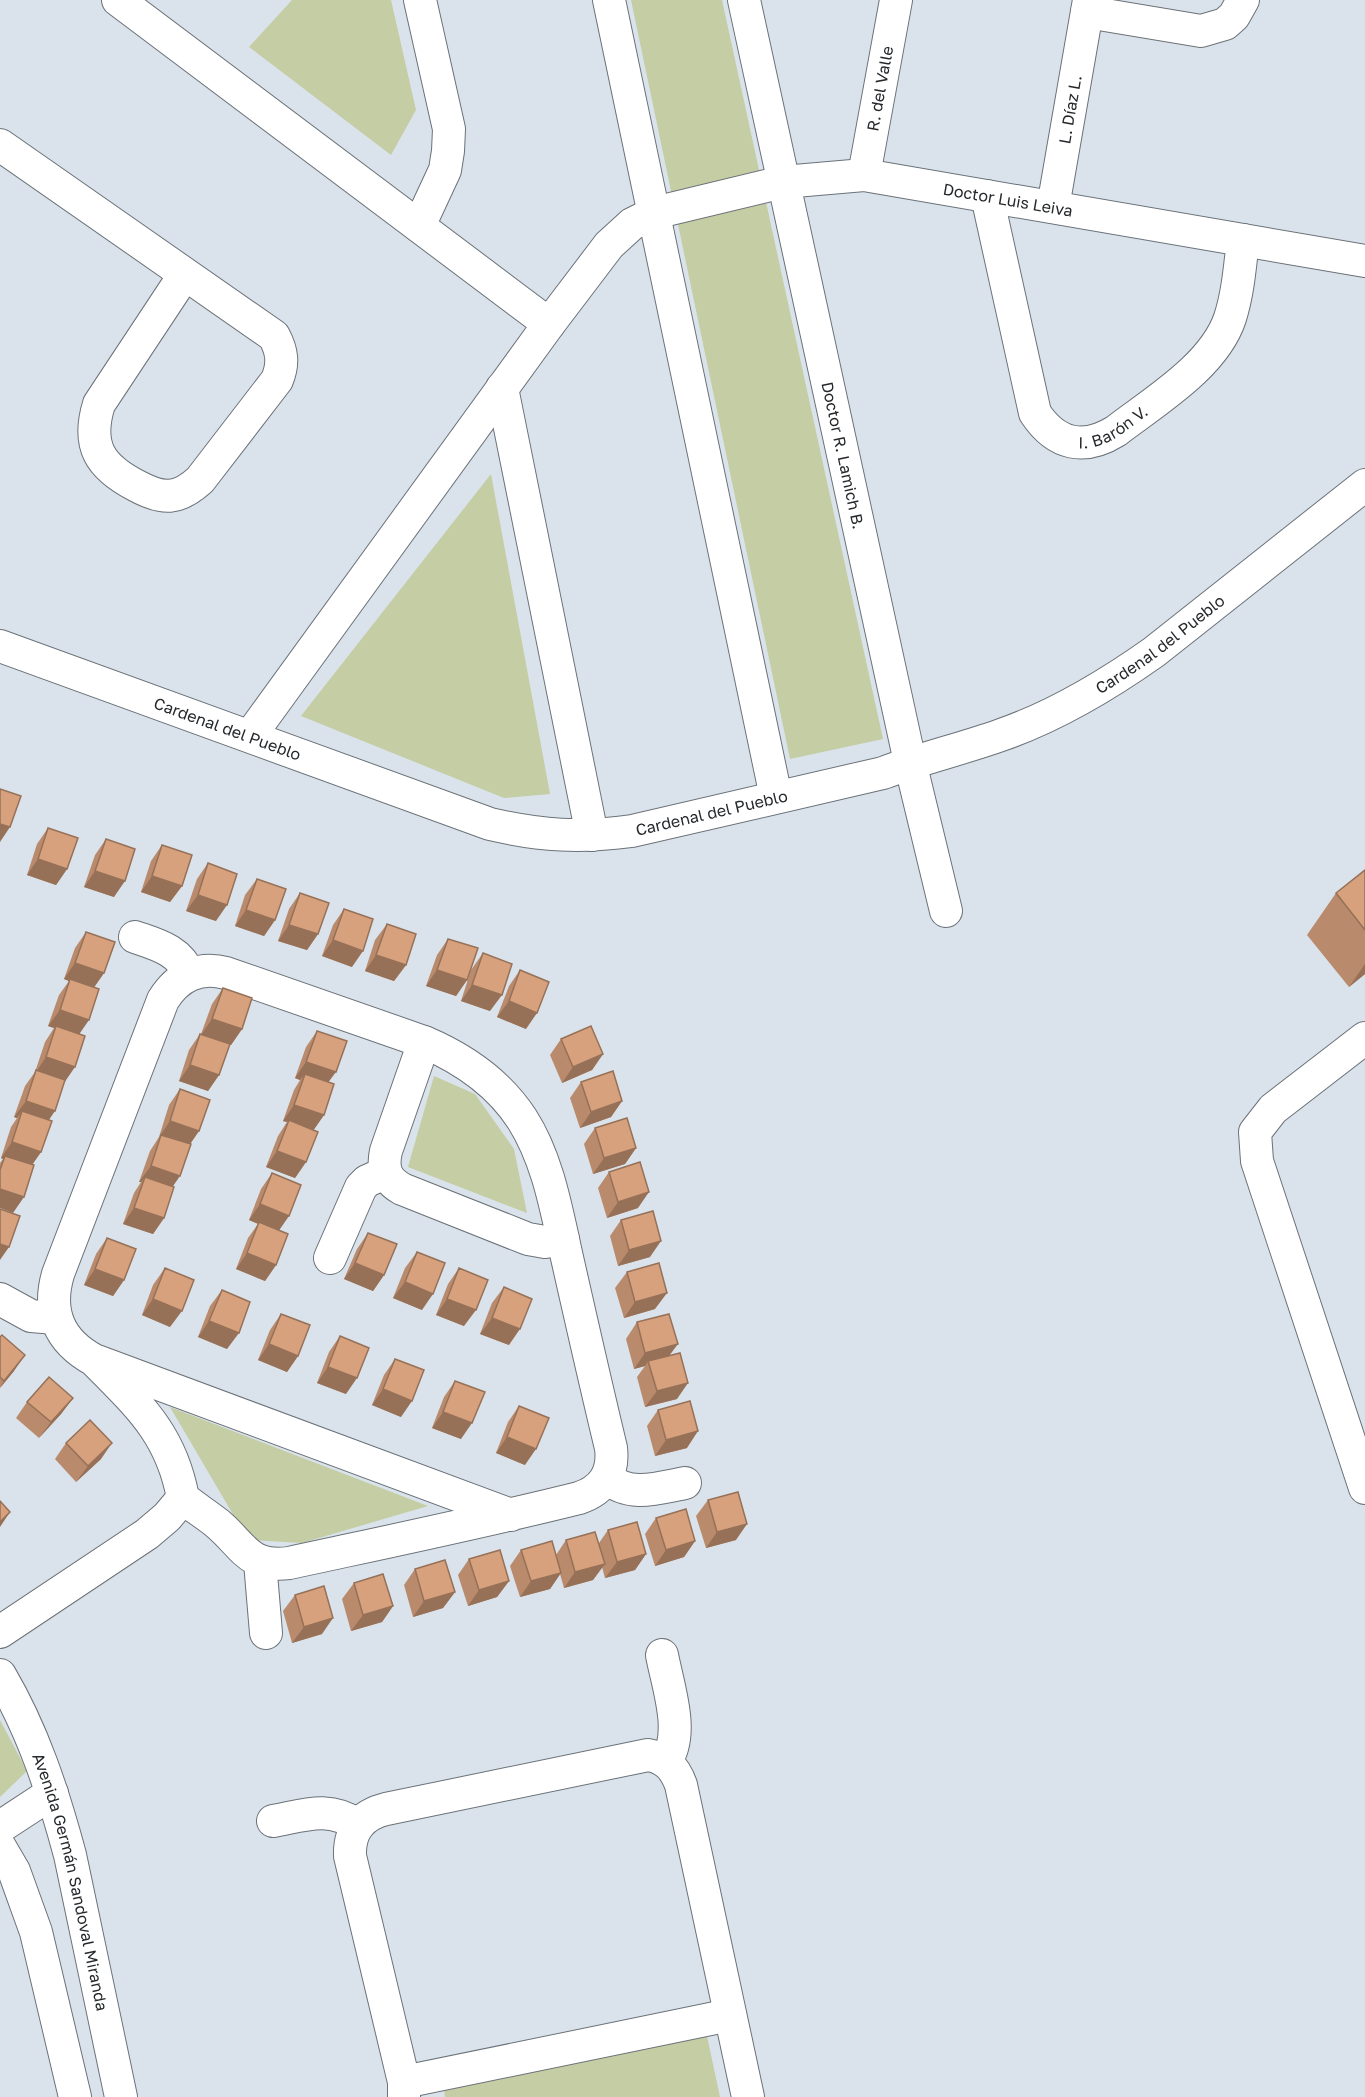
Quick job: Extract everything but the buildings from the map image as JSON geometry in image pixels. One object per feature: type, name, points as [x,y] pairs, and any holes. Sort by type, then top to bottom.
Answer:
[{"type":"street","points":[[419,226],[444,170],[448,140],[448,129],[420,0]]},
{"type":"street","points":[[609,0],[776,797]]},
{"type":"street","name":"Doctor R. Lamich B.","points":[[744,0],[910,762],[946,911]]},
{"type":"street","name":"R. del Valle","points":[[864,176],[896,0]]},
{"type":"street","name":"L. Díaz L.","points":[[1053,207],[1088,6],[1202,31],[1225,24],[1234,16],[1243,0]]},
{"type":"street","points":[[127,3],[549,324]]},
{"type":"street","points":[[5,159],[185,274],[274,336],[282,356],[282,368],[277,380],[200,480],[189,490],[166,496],[147,491],[117,476],[109,468],[97,448],[94,433],[95,418],[99,404],[185,274]]},
{"type":"street","name":"Doctor Luis Leiva","points":[[250,736],[502,388],[609,245],[632,224],[654,213],[783,182],[864,176],[1365,261]]},
{"type":"street","name":"I. Barón V.","points":[[987,196],[1035,413],[1043,425],[1065,441],[1079,443],[1105,438],[1187,376],[1204,359],[1219,340],[1229,320],[1239,278],[1243,240]]},
{"type":"street","points":[[502,388],[592,835]]},
{"type":"street","name":"Cardenal del Pueblo","points":[[0,646],[490,824],[547,835],[592,835],[632,831],[883,773],[910,762],[958,750],[1004,734],[1049,715],[1121,676],[1365,485]]},
{"type":"street","points":[[135,937],[177,955],[189,974]]},
{"type":"street","points":[[94,1360],[146,1417],[165,1442],[175,1463],[183,1498],[219,1525],[247,1555],[260,1562],[274,1565],[289,1563],[510,1515],[590,1494],[600,1487],[607,1478],[612,1458],[544,1165],[523,1120],[507,1098],[468,1063],[424,1042],[214,970],[189,974],[178,981],[163,1000],[58,1274],[54,1296],[56,1318],[70,1343],[81,1353],[94,1360],[510,1515]]},
{"type":"street","points":[[1365,1038],[1274,1109],[1255,1132],[1257,1161],[1365,1488]]},
{"type":"street","points":[[424,1042],[386,1151],[385,1173],[392,1183],[528,1239],[545,1242],[562,1239]]},
{"type":"street","points":[[330,1258],[361,1187],[376,1176],[385,1173]]},
{"type":"street","points":[[0,1299],[31,1316],[56,1318]]},
{"type":"street","points":[[146,1417],[148,1406],[155,1396],[170,1388]]},
{"type":"street","points":[[607,1478],[614,1484],[633,1490],[685,1483]]},
{"type":"street","points":[[427,1533],[435,1524],[440,1511],[440,1499],[436,1487]]},
{"type":"street","points":[[0,1632],[147,1534],[167,1518],[183,1498]]},
{"type":"street","points":[[260,1562],[266,1633]]},
{"type":"street","points":[[662,1655],[676,1732],[672,1752],[666,1761]]},
{"type":"street","name":"Avenida Germán Sandoval Miranda","points":[[0,1675],[34,1744],[52,1793],[70,1855],[121,2097]]},
{"type":"street","points":[[730,2015],[404,2090],[350,1856],[350,1845],[358,1825],[365,1817],[386,1809],[639,1755],[658,1756],[666,1761],[673,1768],[681,1785],[748,2097]]},
{"type":"street","points":[[0,1827],[52,1793]]},
{"type":"street","points":[[273,1821],[326,1812],[348,1818],[358,1825]]},
{"type":"street","points":[[0,1848],[14,1871],[36,1932],[75,2097]]},
{"type":"green space","points":[[292,0],[391,0],[416,110],[391,155],[249,47]]},
{"type":"green space","points":[[631,0],[722,0],[883,739],[790,759]]},
{"type":"green space","points":[[491,474],[550,794],[504,798],[301,716]]},
{"type":"green space","points":[[434,1076],[475,1094],[514,1149],[527,1213],[408,1167]]},
{"type":"green space","points":[[170,1407],[428,1506],[302,1543],[248,1540]]},
{"type":"green space","points":[[0,1720],[27,1771],[0,1797]]},
{"type":"green space","points":[[707,2036],[720,2097],[445,2097],[444,2090]]}]
